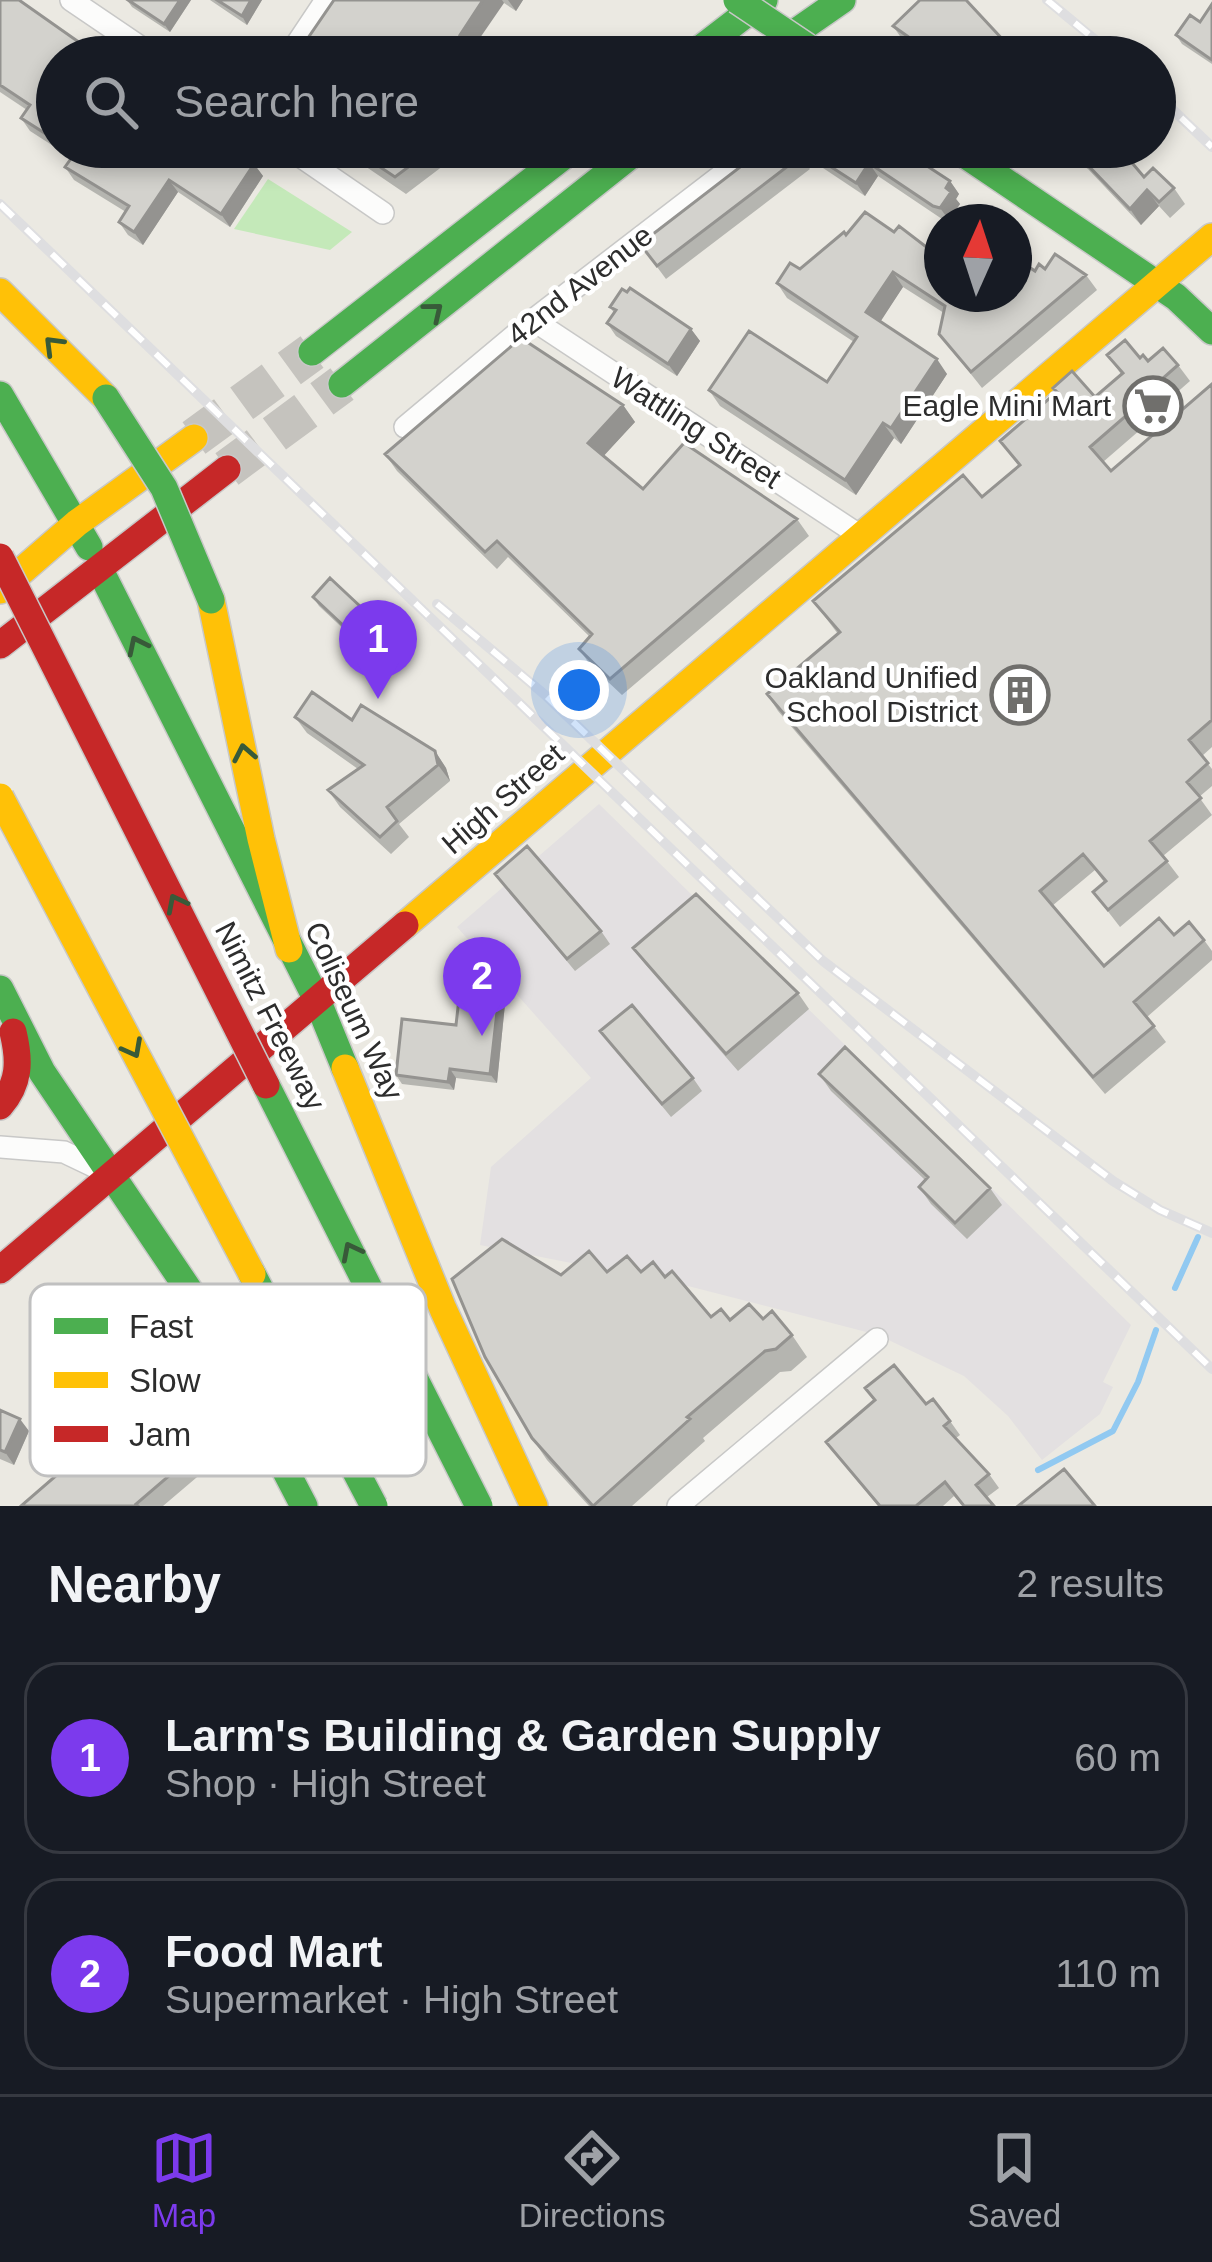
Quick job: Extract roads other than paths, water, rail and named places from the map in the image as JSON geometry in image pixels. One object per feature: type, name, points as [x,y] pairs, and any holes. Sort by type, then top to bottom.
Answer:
[{"type":"main road","points":[[736,0],[790,36]]},
{"type":"main road","points":[[714,36],[754,0]]},
{"type":"main road","points":[[718,36],[764,0]]},
{"type":"main road","points":[[784,36],[828,0]]},
{"type":"main road","points":[[789,36],[842,0]]},
{"type":"main road","points":[[312,352],[548,168]]},
{"type":"main road","points":[[342,384],[615,168]]},
{"type":"main road","points":[[985,168],[1158,285],[1212,331]]},
{"type":"main road","name":"High Street","points":[[0,1270],[1212,237]]},
{"type":"main road","points":[[0,292],[106,398],[164,488],[211,600],[289,949]]},
{"type":"main road","name":"Coliseum Way","points":[[0,395],[77,524],[318,1002],[443,1309],[534,1501]]},
{"type":"main road","points":[[0,590],[77,524],[194,438]]},
{"type":"main road","points":[[0,645],[227,469]]},
{"type":"main road","name":"Nimitz Freeway","points":[[0,557],[367,1284]]},
{"type":"main road","points":[[0,797],[257,1284]]},
{"type":"main road","points":[[0,1106],[17,1082],[19,1065],[2,993]]},
{"type":"main road","points":[[2,993],[42,1072],[186,1284]]},
{"type":"main road","name":"Nimitz Freeway","points":[[426,1401],[479,1506]]},
{"type":"main road","points":[[288,1476],[304,1506]]},
{"type":"main road","points":[[358,1476],[374,1506]]},
{"type":"street","points":[[71,0],[124,36]]},
{"type":"street","points":[[302,36],[326,0]]},
{"type":"street","points":[[318,168],[383,213]]},
{"type":"street","name":"42nd Avenue","points":[[405,427],[533,320],[731,168]]},
{"type":"street","name":"Wattling Street","points":[[533,320],[860,536]]},
{"type":"street","points":[[0,1147],[64,1152],[110,1174]]},
{"type":"street","points":[[678,1506],[877,1339]]},
{"type":"waterway","points":[[1175,1288],[1198,1237]]},
{"type":"waterway","points":[[1038,1470],[1113,1431],[1138,1382],[1156,1330]]},
{"type":"tunnel","points":[[194,438],[312,352]]},
{"type":"tunnel","points":[[227,469],[342,384]]},
{"type":"railway","points":[[1047,0],[1091,36]]},
{"type":"railway","points":[[1176,113],[1212,147]]},
{"type":"railway","points":[[0,204],[1212,1369]]},
{"type":"railway","points":[[437,604],[544,694],[823,961],[1113,1181],[1160,1210],[1212,1233]]},
{"type":"place","name":"Eagle Mini Mart","points":[[1153,406]]},
{"type":"place","name":"Oakland Unified School District","points":[[1020,695]]},
{"type":"place","name":"Larm's Building & Garden Supply","points":[[378,699]]},
{"type":"place","name":"Food Mart","points":[[482,1036]]}]
